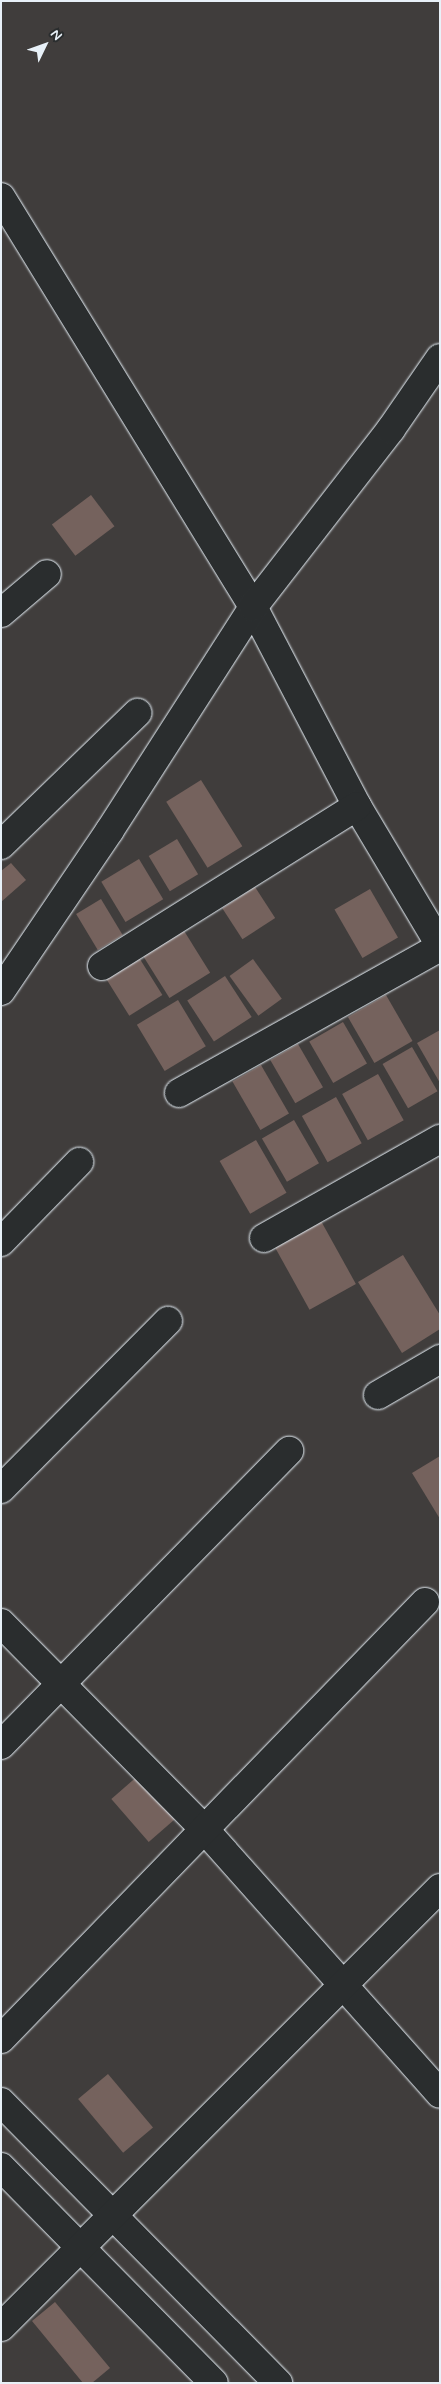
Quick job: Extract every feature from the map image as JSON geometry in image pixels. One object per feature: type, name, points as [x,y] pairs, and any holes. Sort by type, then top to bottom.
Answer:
[{"type":"street","points":[[1,197],[252,607],[357,806],[440,946],[179,1093]]},
{"type":"street","points":[[1,991],[110,830],[252,607],[391,429],[440,358]]},
{"type":"street","points":[[1,613],[47,574]]},
{"type":"street","points":[[1,845],[137,713]]},
{"type":"street","points":[[102,966],[357,806]]},
{"type":"street","points":[[264,1238],[440,1138]]},
{"type":"street","points":[[1,1242],[79,1162]]},
{"type":"street","points":[[1,1488],[168,1321]]},
{"type":"street","points":[[378,1395],[440,1359]]},
{"type":"street","points":[[1,1746],[290,1451]]},
{"type":"street","points":[[1,2039],[425,1602]]},
{"type":"street","points":[[1,1622],[204,1830],[440,2094]]},
{"type":"street","points":[[1,2327],[440,1888]]},
{"type":"street","points":[[1,2102],[278,2383]]},
{"type":"street","points":[[1,2167],[214,2383]]},
{"type":"building","points":[[91,495],[114,526],[75,556],[52,524]]},
{"type":"building","points":[[201,780],[242,846],[208,868],[166,802]]},
{"type":"building","points":[[177,839],[198,874],[170,891],[149,856]]},
{"type":"building","points":[[139,859],[163,899],[125,922],[101,882]]},
{"type":"building","points":[[11,863],[26,880],[1,902],[1,871]]},
{"type":"building","points":[[255,887],[275,918],[242,939],[222,908]]},
{"type":"building","points":[[370,889],[398,937],[362,958],[334,909]]},
{"type":"building","points":[[101,899],[123,935],[98,950],[76,914]]},
{"type":"building","points":[[181,926],[210,973],[169,998],[140,951]]},
{"type":"building","points":[[138,956],[162,995],[129,1016],[105,977]]},
{"type":"building","points":[[253,959],[282,999],[258,1016],[230,976]]},
{"type":"building","points":[[225,976],[252,1017],[214,1042],[187,1001]]},
{"type":"building","points":[[386,995],[412,1041],[374,1063],[348,1017]]},
{"type":"building","points":[[178,1000],[206,1046],[165,1071],[137,1025]]},
{"type":"building","points":[[343,1022],[367,1064],[333,1083],[309,1042]]},
{"type":"building","points":[[440,1030],[440,1083],[417,1043]]},
{"type":"building","points":[[298,1044],[323,1087],[295,1103],[270,1060]]},
{"type":"building","points":[[412,1047],[438,1091],[408,1108],[383,1064]]},
{"type":"building","points":[[261,1065],[289,1113],[260,1130],[232,1082]]},
{"type":"building","points":[[378,1074],[404,1120],[368,1140],[342,1094]]},
{"type":"building","points":[[336,1097],[362,1143],[328,1162],[302,1116]]},
{"type":"building","points":[[294,1120],[319,1163],[287,1182],[262,1138]]},
{"type":"building","points":[[256,1140],[286,1193],[250,1214],[220,1161]]},
{"type":"building","points":[[321,1221],[356,1284],[310,1310],[275,1247]]},
{"type":"building","points":[[403,1255],[440,1315],[440,1329],[402,1353],[358,1282]]},
{"type":"building","points":[[440,1456],[440,1519],[412,1473]]},
{"type":"building","points":[[140,1774],[177,1817],[149,1842],[111,1799]]},
{"type":"building","points":[[108,2074],[153,2128],[123,2153],[78,2099]]},
{"type":"building","points":[[55,2302],[110,2368],[92,2383],[83,2383],[32,2321]]}]
